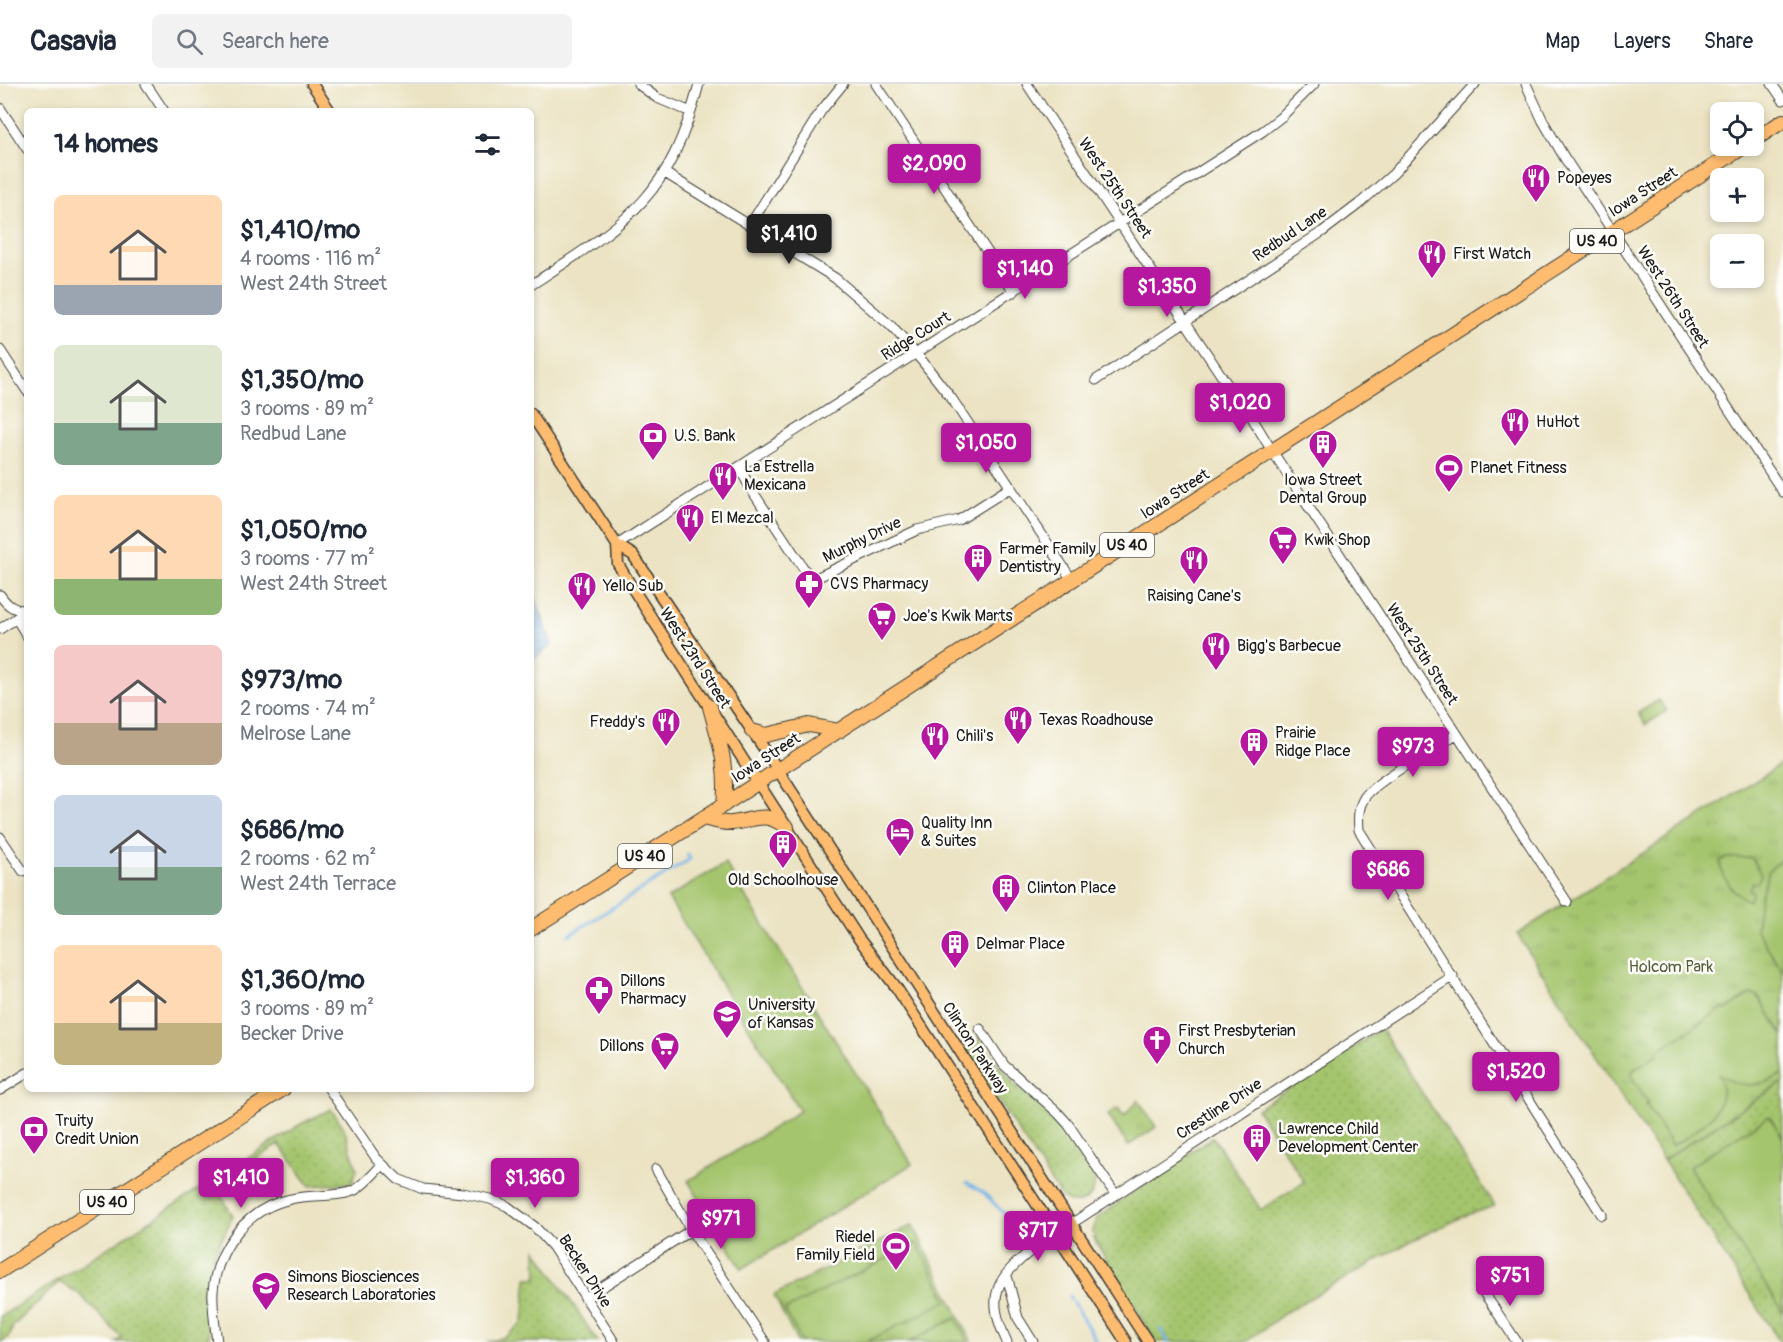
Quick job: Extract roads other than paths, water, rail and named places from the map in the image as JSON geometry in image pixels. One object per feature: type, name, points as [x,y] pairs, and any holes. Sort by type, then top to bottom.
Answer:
[{"type":"highway","points":[[1764,133],[1783,121]]},
{"type":"highway","name":"Iowa Street","points":[[534,927],[1729,156]]},
{"type":"highway","points":[[710,707],[726,778],[724,805]]},
{"type":"highway","points":[[752,731],[766,735],[808,725],[839,731]]},
{"type":"highway","points":[[703,818],[730,824],[763,816],[787,827]]},
{"type":"highway","name":"US 40","points":[[0,1271],[278,1092]]},
{"type":"main road","points":[[312,84],[328,108]]},
{"type":"main road","name":"West 23rd Street","points":[[534,419],[617,545],[633,555],[777,770]]},
{"type":"main road","name":"West 23rd Street","points":[[617,545],[618,564],[758,783]]},
{"type":"main road","name":"Clinton Parkway","points":[[777,770],[1148,1342]]},
{"type":"main road","name":"Clinton Parkway","points":[[758,783],[868,951],[896,987],[1126,1342]]},
{"type":"street","points":[[146,84],[162,108]]},
{"type":"street","points":[[638,84],[657,98],[691,112]]},
{"type":"street","points":[[534,283],[619,226],[646,200],[665,173],[681,142],[699,84]]},
{"type":"street","points":[[750,225],[821,111],[843,84]]},
{"type":"street","points":[[876,84],[1014,292]]},
{"type":"street","name":"West 25th Street","points":[[1028,84],[1237,399],[1240,409],[1258,436],[1272,451],[1567,902]]},
{"type":"street","name":"Ridge Court","points":[[617,545],[1014,292],[1273,123],[1314,84]]},
{"type":"street","name":"Redbud Lane","points":[[1096,380],[1322,232],[1374,192],[1476,84]]},
{"type":"street","name":"West 26th Street","points":[[1526,84],[1551,135],[1783,492]]},
{"type":"street","points":[[1772,84],[1783,100]]},
{"type":"street","points":[[0,108],[24,144]]},
{"type":"street","points":[[665,173],[817,266],[854,292],[891,326],[916,353],[952,399],[1072,580]]},
{"type":"street","points":[[0,350],[24,386]]},
{"type":"street","name":"Murphy Drive","points":[[739,467],[806,572],[816,578],[917,530],[959,520],[1011,487]]},
{"type":"street","points":[[0,595],[7,605],[24,611]]},
{"type":"street","points":[[2,627],[7,605]]},
{"type":"street","points":[[2,627],[24,613]]},
{"type":"street","points":[[16,618],[24,631]]},
{"type":"street","points":[[1456,734],[1373,788],[1363,800],[1358,815],[1361,835],[1453,976],[1602,1215]]},
{"type":"street","points":[[0,837],[23,871]]},
{"type":"street","name":"Crestline Drive","points":[[1007,1342],[996,1309],[997,1287],[1025,1255],[1070,1223],[1453,976]]},
{"type":"street","points":[[980,1029],[1004,1065],[1046,1101],[1068,1125],[1115,1194]]},
{"type":"street","points":[[0,1090],[24,1075]]},
{"type":"street","name":"Becker Drive","points":[[331,1092],[369,1149],[398,1179],[423,1189],[463,1193],[490,1199],[522,1216],[544,1236],[614,1342]]},
{"type":"street","points":[[217,1342],[213,1295],[215,1280],[222,1255],[241,1227],[258,1213],[278,1202],[353,1191],[382,1165]]},
{"type":"street","points":[[656,1169],[692,1230],[765,1342]]},
{"type":"street","points":[[585,1298],[692,1230]]},
{"type":"street","points":[[1007,1276],[1018,1318],[1033,1342]]},
{"type":"street","points":[[1480,1287],[1516,1342]]},
{"type":"water","points":[[534,594],[552,645],[534,659]]},
{"type":"waterway","points":[[569,935],[690,859],[687,854]]},
{"type":"waterway","points":[[967,1183],[984,1193],[1029,1239]]},
{"type":"waterway","points":[[1069,1296],[1097,1342]]},
{"type":"waterway","points":[[1160,1329],[1169,1342]]},
{"type":"place","name":"Popeyes","points":[[1536,204]]},
{"type":"place","name":"First Watch","points":[[1432,280]]},
{"type":"place","name":"HuHot","points":[[1515,448]]},
{"type":"place","name":"U.S. Bank","points":[[653,462]]},
{"type":"place","name":"Iowa Street Dental Group","points":[[1323,470]]},
{"type":"place","name":"Planet Fitness","points":[[1449,494]]},
{"type":"place","name":"La Estrella Mexicana","points":[[723,502]]},
{"type":"place","name":"El Mezcal","points":[[690,544]]},
{"type":"place","name":"Kwik Shop","points":[[1283,566]]},
{"type":"place","name":"Farmer Family Dentistry","points":[[978,584]]},
{"type":"place","name":"Raising Cane's","points":[[1194,586]]},
{"type":"place","name":"CVS Pharmacy","points":[[809,610]]},
{"type":"place","name":"Yello Sub","points":[[582,612]]},
{"type":"place","name":"Joe's Kwik Marts","points":[[882,642]]},
{"type":"place","name":"Bigg's Barbecue","points":[[1216,672]]},
{"type":"place","name":"Texas Roadhouse","points":[[1018,746]]},
{"type":"place","name":"Freddy's","points":[[666,748]]},
{"type":"place","name":"Chili's","points":[[935,762]]},
{"type":"place","name":"Prairie Ridge Place","points":[[1254,768]]},
{"type":"place","name":"Quality Inn & Suites","points":[[900,858]]},
{"type":"place","name":"Old Schoolhouse","points":[[783,870]]},
{"type":"place","name":"Clinton Place","points":[[1006,914]]},
{"type":"place","name":"Delmar Place","points":[[955,970]]},
{"type":"place","name":"Dillons Pharmacy","points":[[599,1016]]},
{"type":"place","name":"University of Kansas","points":[[727,1040]]},
{"type":"place","name":"First Presbyterian Church","points":[[1157,1066]]},
{"type":"place","name":"Dillons","points":[[665,1072]]},
{"type":"place","name":"Truity Credit Union","points":[[34,1156]]},
{"type":"place","name":"Lawrence Child Development Center","points":[[1257,1164]]},
{"type":"place","name":"Riedel Family Field","points":[[896,1272]]},
{"type":"place","name":"Simons Biosciences Research Laboratories","points":[[266,1312]]},
{"type":"park label","name":"Holcom Park","points":[[1671,967]]}]
